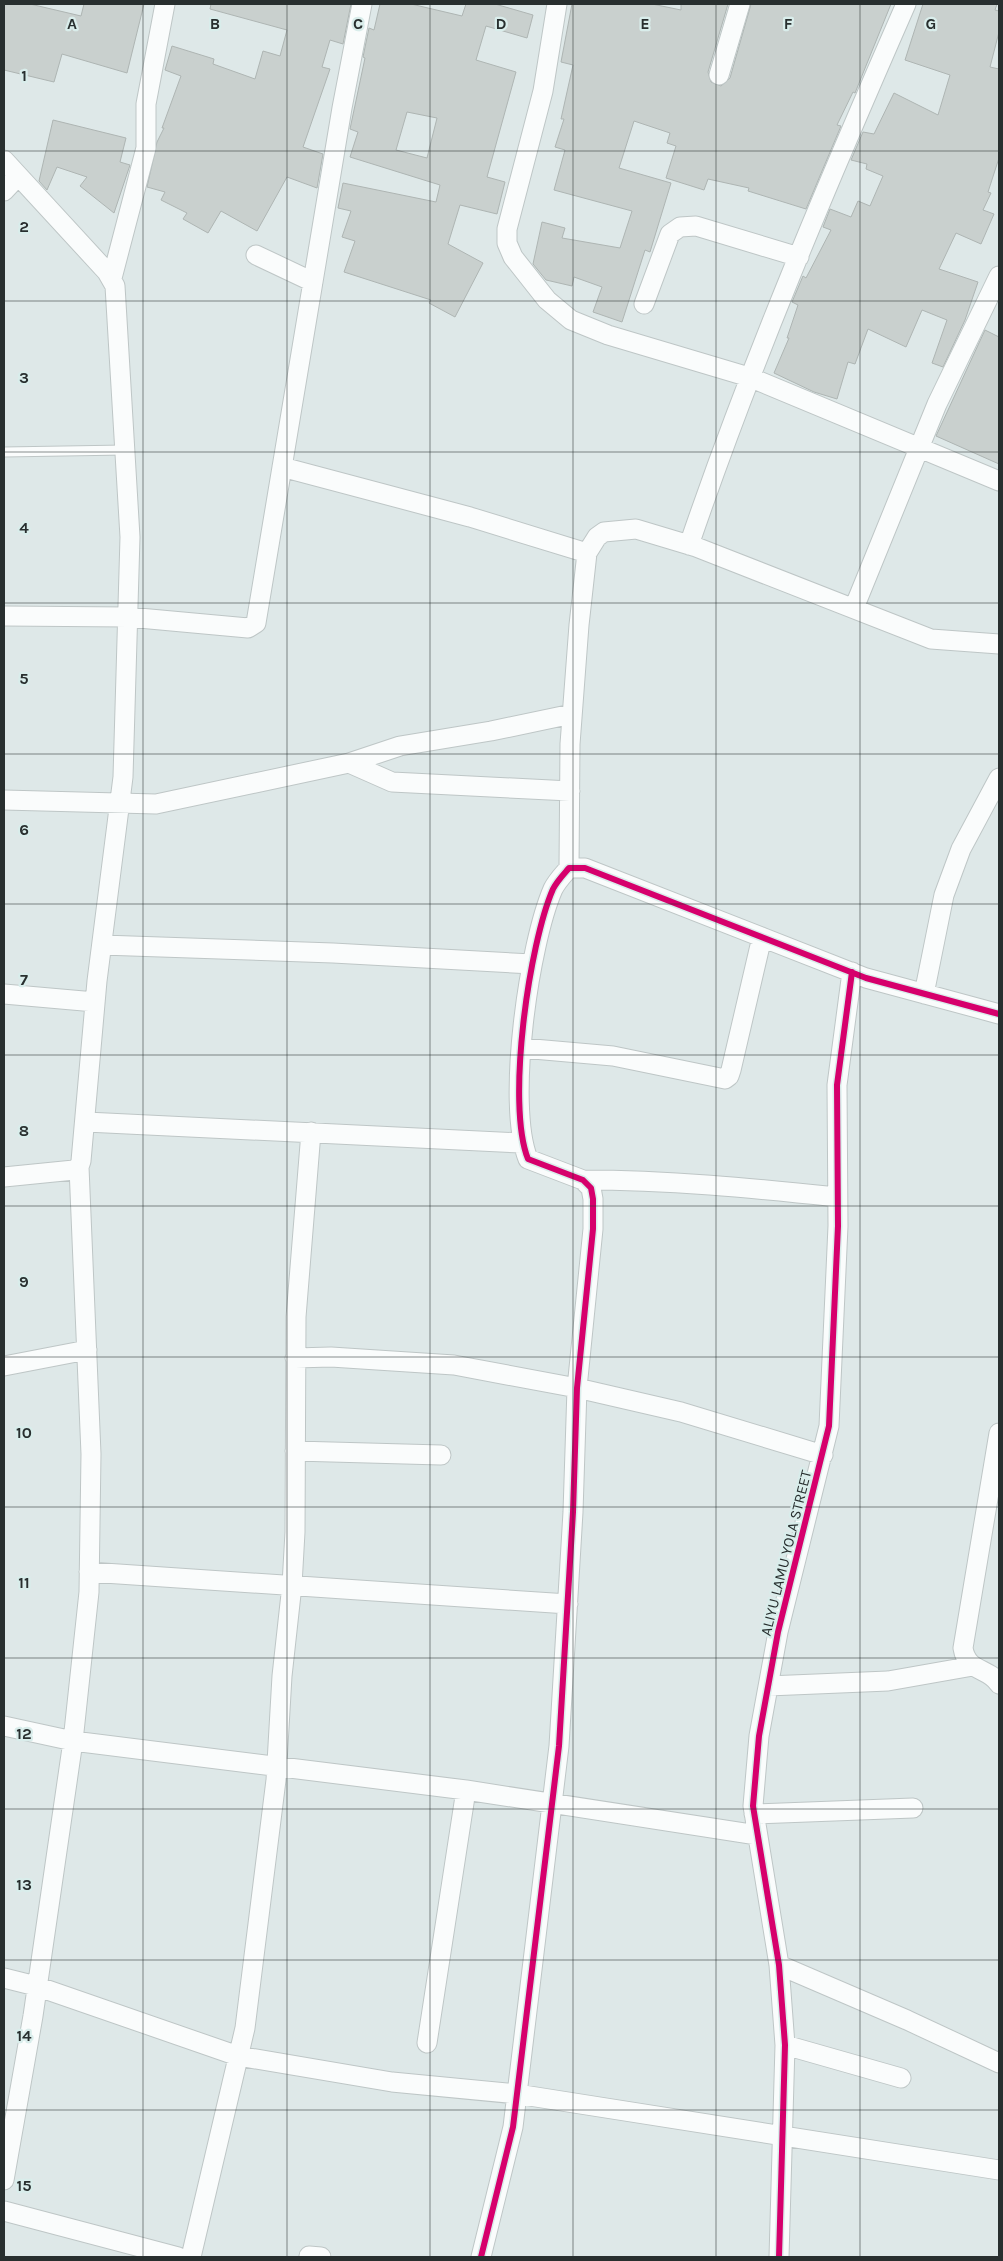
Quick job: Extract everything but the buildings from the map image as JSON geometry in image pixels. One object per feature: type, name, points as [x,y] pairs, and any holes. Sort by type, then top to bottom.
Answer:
[{"type":"street","points":[[112,278],[146,148],[146,104],[165,4]]},
{"type":"street","points":[[4,616],[128,617],[248,628],[256,623],[362,4]]},
{"type":"street","points":[[557,4],[543,91],[507,229],[506,243],[513,257],[547,300],[571,320],[608,334],[749,377],[999,480]]},
{"type":"street","points":[[720,74],[740,4]]},
{"type":"street","points":[[690,545],[749,377],[844,144],[906,4]]},
{"type":"street","points":[[4,160],[112,278],[115,286],[130,537],[123,777],[95,1002],[86,1122],[79,1166],[91,1454],[89,1572],[74,1741],[33,2016],[4,2180]]},
{"type":"street","points":[[4,191],[18,176]]},
{"type":"street","points":[[644,304],[670,234],[680,227],[696,226],[799,257]]},
{"type":"street","points":[[256,255],[313,282]]},
{"type":"street","points":[[854,608],[937,404],[999,276]]},
{"type":"street","points":[[282,467],[470,517],[587,553]]},
{"type":"street","points":[[837,1197],[710,1184],[647,1180],[583,1180],[528,1159],[521,1143],[518,1084],[532,964],[553,890],[559,879],[569,868],[572,714],[587,553],[598,537],[612,529],[636,529],[690,545],[931,639],[999,644]]},
{"type":"street","points":[[4,800],[156,804],[349,763],[400,746],[491,731],[572,714]]},
{"type":"street","points":[[349,763],[392,782],[570,791]]},
{"type":"street","points":[[924,994],[944,895],[961,849],[999,778]]},
{"type":"street","points":[[569,868],[585,868],[852,972],[999,1014]]},
{"type":"street","points":[[522,1048],[613,1056],[725,1079],[730,1076],[762,937]]},
{"type":"street","points":[[102,945],[333,953],[532,964]]},
{"type":"street","name":"ALIYU LAMU YOLA STREET","points":[[779,2257],[785,2045],[779,1965],[752,1806],[759,1736],[778,1632],[829,1426],[832,1391],[838,1085],[852,972]]},
{"type":"street","points":[[4,994],[95,1002]]},
{"type":"street","points":[[86,1122],[521,1143]]},
{"type":"street","points":[[190,2257],[245,2028],[278,1767],[282,1676],[292,1584],[296,1318],[311,1132]]},
{"type":"street","points":[[4,1178],[74,1170],[79,1166]]},
{"type":"street","points":[[481,2257],[513,2127],[559,1746],[568,1604],[577,1388],[593,1229],[591,1188],[583,1180]]},
{"type":"street","points":[[4,1366],[87,1350]]},
{"type":"street","points":[[295,1358],[350,1358],[454,1365],[577,1388],[681,1412],[823,1455]]},
{"type":"street","points":[[999,1433],[964,1648],[965,1658],[973,1666],[999,1682]]},
{"type":"street","points":[[295,1452],[441,1455]]},
{"type":"street","points":[[89,1572],[292,1584],[568,1604]]},
{"type":"street","points":[[768,1686],[888,1681],[973,1666]]},
{"type":"street","points":[[4,1726],[74,1741],[466,1790],[757,1835]]},
{"type":"street","points":[[427,2043],[466,1790]]},
{"type":"street","points":[[754,1814],[913,1808]]},
{"type":"street","points":[[779,1965],[907,2020],[999,2063]]},
{"type":"street","points":[[4,1978],[36,1986],[238,2056],[392,2082],[518,2094],[999,2170]]},
{"type":"street","points":[[785,2045],[901,2078]]},
{"type":"street","points":[[4,2211],[178,2257]]},
{"type":"lane","points":[[4,452],[125,450]]},
{"type":"cycle path","points":[[481,2257],[513,2127],[559,1746],[573,1512],[577,1388],[593,1229],[591,1188],[583,1180],[528,1159],[522,1134],[519,1101],[523,1024],[536,947],[544,914],[553,889],[569,868],[585,868],[866,978],[999,1014]]},
{"type":"cycle path","points":[[779,2257],[785,2045],[779,1965],[753,1806],[759,1736],[778,1632],[829,1426],[838,1226],[837,1085],[852,972]]}]
